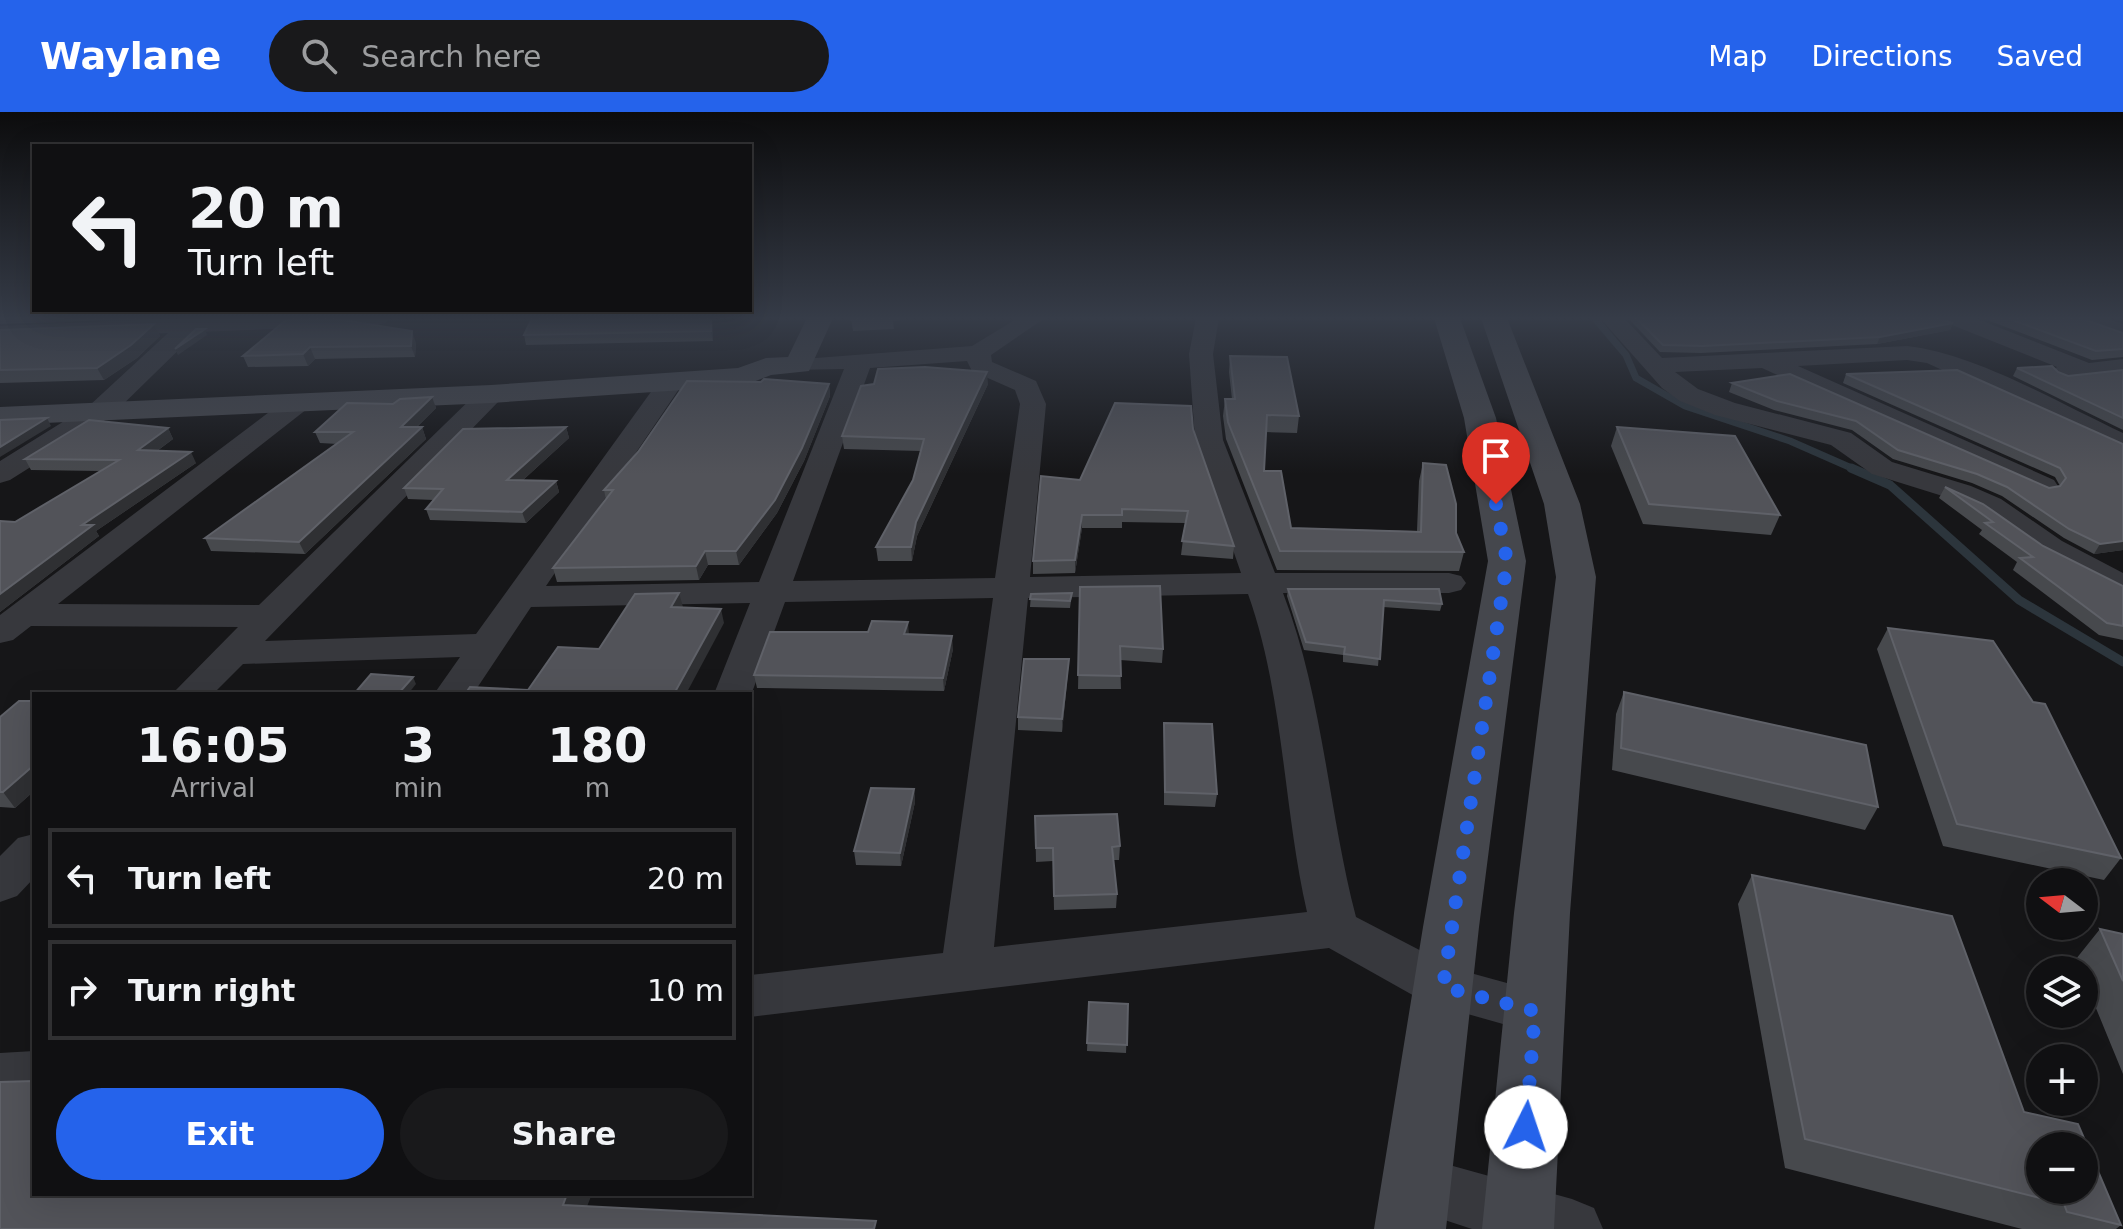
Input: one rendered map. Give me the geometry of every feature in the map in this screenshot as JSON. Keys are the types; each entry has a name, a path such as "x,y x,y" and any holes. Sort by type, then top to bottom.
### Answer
{"main road":[{"path":"0,416 110,402 592,370"},
{"path":"0,399 298,403 670,383 743,377 759,370"},
{"path":"1414,1206 1443,987 1507,561 1480,418 1464,370"},
{"path":"1513,370 1562,504 1576,577 1535,1011 1537,1224"}],"street":[{"path":"0,474 110,402 143,370"},
{"path":"734,692 857,370"},
{"path":"966,971 1033,404 1027,386 990,370"},
{"path":"1203,370 1209,440 1282,638 1318,860 1335,928"},
{"path":"1660,370 1671,383 1689,395 1725,409 1841,439 1882,468 1960,492 1990,506 2050,548 2123,587"},
{"path":"1785,370 2043,486"},
{"path":"1965,370 2123,444"},
{"path":"1988,380 2094,370"},
{"path":"454,692 670,383"},
{"path":"193,692 491,394"},
{"path":"11,624 298,403"},
{"path":"521,597 1261,583 1449,583"},
{"path":"11,624 270,616"},
{"path":"232,653 487,645"},
{"path":"0,884 32,852"},
{"path":"752,996 1335,928 1443,987 1535,1011"},
{"path":"0,1077 32,1075"},
{"path":"1414,1206 1537,1224"}],"building":[{"path":"878,370 987,372 916,522 911,547 876,547 913,480 924,439 842,436 861,386 874,384"},
{"path":"1232,370 1290,370 1299,416 1267,415 1264,471 1281,471 1291,528 1421,532 1423,463 1446,465 1456,504 1456,533 1464,552 1280,551 1228,422 1225,399 1235,399"},
{"path":"1957,370 2123,444 2123,541 2100,544 2069,529 2007,487 1977,474 1898,450 1856,421 1777,401 1732,383 1790,374 2049,488 2060,486 2066,478 2060,468 1846,374"},
{"path":"2022,370 2056,370 2068,376 2123,370 2123,418"},
{"path":"764,379 829,384 802,448 775,500 736,551 705,551 696,566 553,568 613,490 604,490 638,452 687,381 761,382"},
{"path":"432,397 401,427 422,427 299,542 205,538 353,432 315,432 347,403 393,404 400,399"},
{"path":"1115,403 1191,406 1193,429 1234,546 1182,541 1188,511 1122,509 1122,515 1082,515 1075,560 1033,561 1041,476 1080,480"},
{"path":"47,418 0,447 0,420"},
{"path":"89,420 168,428 138,450 191,452 82,525 93,525 0,594 0,521 15,522 119,460 25,459"},
{"path":"566,427 507,480 556,481 522,512 426,509 443,489 404,488 463,429"},
{"path":"1617,427 1735,436 1780,515 1649,504"},
{"path":"1945,487 1983,504 2043,546 2123,586 2123,626 2107,623 2020,558 2033,557 1985,523 1993,522"},
{"path":"1160,586 1163,649 1120,646 1121,676 1078,675 1080,587"},
{"path":"1288,589 1439,589 1442,604 1384,600 1380,659 1344,654 1345,647 1306,642"},
{"path":"679,593 671,607 721,609 675,692 466,692 470,687 528,690 558,647 599,649 635,594"},
{"path":"1072,593 1070,601 1030,599 1031,594"},
{"path":"872,621 908,622 904,634 952,636 943,678 754,675 770,632 868,632"},
{"path":"1888,628 1993,641 2033,702 2045,704 2121,858 1957,824"},
{"path":"1024,659 1069,659 1062,719 1018,717"},
{"path":"371,674 413,677 400,692 356,692"},
{"path":"1624,692 1866,745 1878,807 1621,748"},
{"path":"19,701 32,701 32,767 3,792 0,792 0,717"},
{"path":"1164,723 1212,724 1217,794 1165,792"},
{"path":"871,788 914,789 900,853 854,851"},
{"path":"1117,814 1120,846 1112,847 1117,894 1054,896 1053,848 1036,848 1035,816"},
{"path":"1752,875 1952,916 2026,1116 2042,1116 2078,1124 2081,1132 2026,1132 2026,1194 1805,1139"},
{"path":"2100,929 2123,934 2123,981"},
{"path":"1089,1002 1128,1004 1127,1045 1087,1043"},
{"path":"32,1081 32,1196 566,1196 563,1205 876,1221 874,1229 0,1229 0,1082"},
{"path":"2098,1171 2121,1225 2067,1212 2064,1204 2098,1204"}],"waterway":[{"path":"1633,370 1636,378 1685,406 1790,441 1856,470"},
{"path":"1851,468 1890,485 2019,600 2123,662"}],"route":[{"path":"1496,504 1507,561 1503,598 1443,987 1535,1011 1526,1127"}]}
